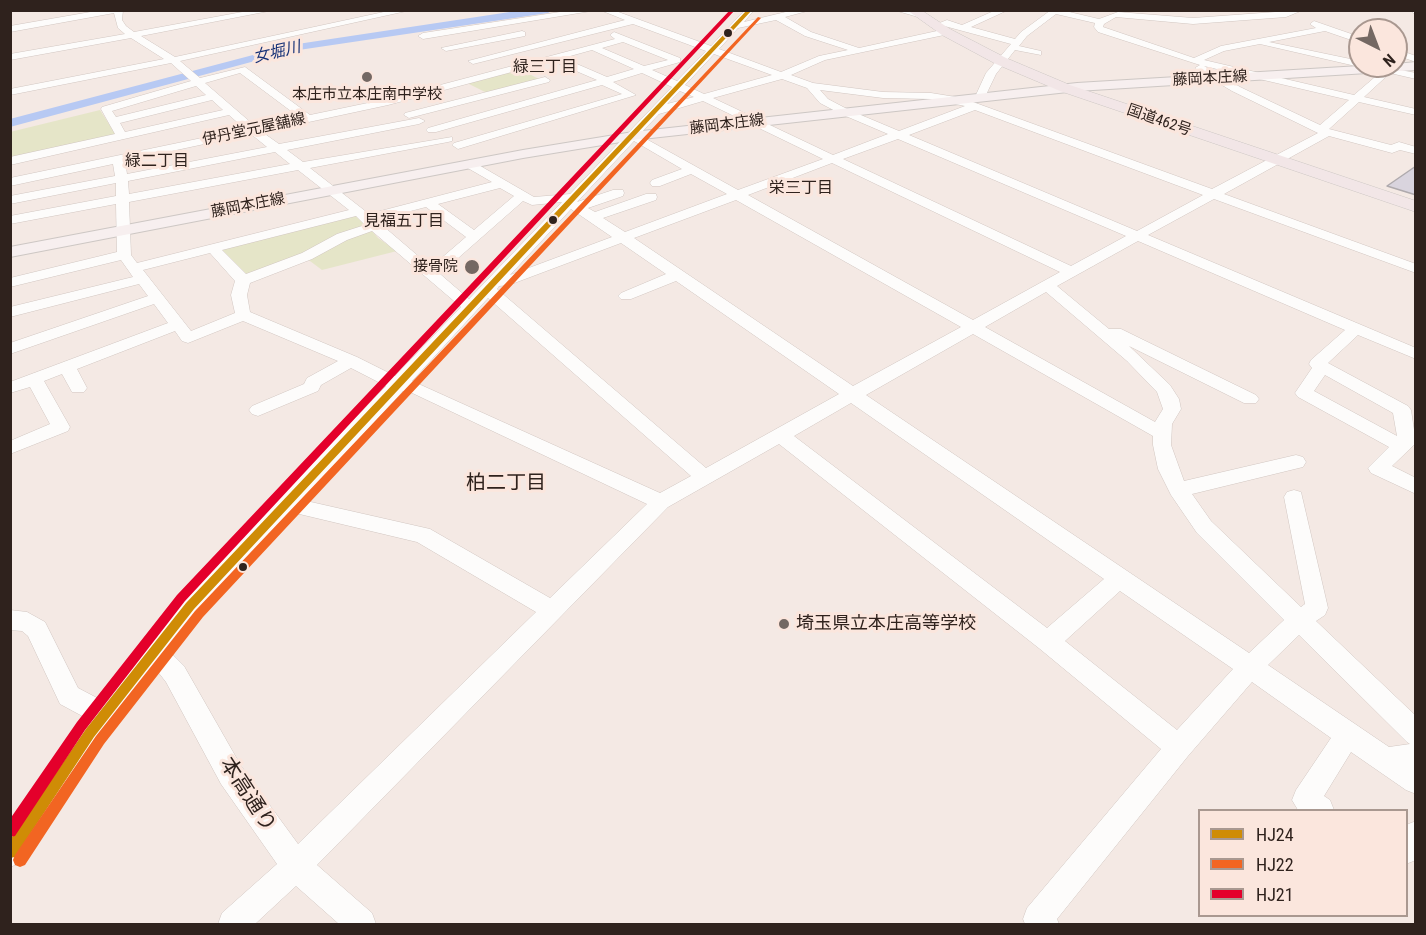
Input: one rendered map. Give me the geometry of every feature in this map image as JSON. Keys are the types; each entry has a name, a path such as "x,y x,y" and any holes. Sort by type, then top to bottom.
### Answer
{"highway":[{"name":"国道462号","path":"917,12 944,28 1009,52 1071,88 1416,204"}],"main road":[{"name":"藤岡本庄線","path":"10,252 476,163 633,136 958,99 977,101 1071,88 1348,70"}],"street":[{"path":"10,57 270,10"},
{"path":"10,92 173,60 380,13 407,10"},
{"path":"496,74 423,35 593,10"},
{"path":"604,10 811,86 883,95 958,99"},
{"path":"618,15 637,10"},
{"path":"10,853 104,714 190,606 470,308 574,203 750,10"},
{"path":"736,26 807,10"},
{"path":"898,10 917,12"},
{"path":"656,111 780,76 822,58 863,50 944,28 962,28 1004,10"},
{"path":"492,286 898,135 977,101 985,82 1029,29 1057,11 1100,22 1131,10"},
{"path":"1118,15 1193,21 1286,14 1299,10"},
{"path":"10,29 118,11 118,20 122,28 173,60 254,131 367,218 470,308"},
{"path":"380,13 398,23"},
{"path":"1286,14 1348,36"},
{"path":"561,16 677,60 674,61"},
{"path":"778,17 808,34 863,50"},
{"path":"520,21 564,38"},
{"path":"472,61 633,21"},
{"path":"1193,21 1196,24 1217,28"},
{"path":"1100,22 1098,27 1101,30 1194,61 1416,112"},
{"path":"962,28 1009,52 1038,52"},
{"path":"1194,61 1221,49 1327,28"},
{"path":"446,48 531,32"},
{"name":"伊丹堂元屋舗線","path":"10,182 388,102 624,39"},
{"path":"1260,42 1348,61"},
{"path":"592,47 1071,272"},
{"path":"10,220 453,142 631,95 554,58"},
{"path":"432,130 570,93 674,61 695,69"},
{"path":"1194,61 1203,71 1324,131 1392,149 1403,142 1416,151"},
{"path":"519,67 570,93"},
{"path":"122,135 106,110 242,69 308,118"},
{"path":"1406,85 1415,76"},
{"path":"233,924 296,866 661,502 971,327 1281,158 1324,131 1356,98 1371,78"},
{"path":"10,200 277,149 414,118 545,80"},
{"path":"463,82 487,95"},
{"path":"811,86 824,101 845,112 1416,354"},
{"path":"1386,105 1397,94"},
{"path":"114,121 214,96"},
{"path":"977,101 1214,194 1416,269"},
{"path":"388,102 453,142 502,183 532,201 574,203 618,193"},
{"path":"10,161 231,111"},
{"path":"633,136 1163,434"},
{"path":"118,159 122,179 123,230 133,267 188,338 243,315 351,361 399,385 411,386 661,502"},
{"path":"656,183 690,170"},
{"path":"10,283 133,267 213,248 367,218 502,183"},
{"path":"432,274 473,236 523,195"},
{"path":"593,217 651,197"},
{"path":"429,203 473,236"},
{"path":"574,203 1416,781"},
{"path":"243,280 307,256 342,237 367,218"},
{"path":"213,248 243,280"},
{"path":"10,312 133,267"},
{"path":"626,296 677,274"},
{"path":"243,280 239,295 243,315"},
{"path":"1047,285 1132,357 1164,389 1170,399 1172,409 1163,424 1164,453 1178,490 1204,527 1412,728"},
{"path":"492,286 704,477"},
{"path":"10,349 156,298"},
{"path":"1084,317 1250,399"},
{"path":"10,388 177,325"},
{"path":"1356,329 1317,364 1402,410 1407,441 1378,468 1416,487"},
{"path":"258,410 312,387 313,382 351,361"},
{"path":"1322,366 1304,393 1401,446"},
{"path":"67,367 78,388"},
{"path":"10,447 61,427 34,379"},
{"path":"779,435 1048,642 1179,747"},
{"path":"1178,490 1296,462"},
{"path":"1044,924 1038,919 1090,852 1179,747 1250,667 1300,619 1317,608 1294,497"},
{"path":"286,504 423,535 553,611"},
{"path":"1048,642 1120,578"},
{"path":"10,620 27,622 37,628 69,696 104,714"},
{"name":"本高通り","path":"151,653 162,659 175,674 231,775 296,866 361,924"},
{"path":"1319,809 1306,800 1348,734"},
{"path":"1386,760 1416,755"}],"green space":[{"path":"519,69 539,79 487,93 467,83"},
{"path":"100,110 116,135 11,159 10,132"},
{"path":"357,214 378,238 397,251 322,270 306,258 245,277 217,248"}],"building":[{"path":"1416,166 1416,195 1387,186"}],"waterway":[{"name":"女堀川","path":"10,123 291,48 548,10"}],"transit line":[{"name":"HJ21","path":"10,831 81,726 181,598 733,10"},
{"name":"HJ24","path":"10,852 90,733 190,606 750,10"},
{"name":"HJ22","path":"20,860 100,740 199,614 759,18"}],"place":[{"name":"本庄市立本庄南中学校","path":"367,77"},
{"name":"接骨院","path":"472,267"},
{"name":"埼玉県立本庄高等学校","path":"784,624"}],"district":[{"name":"緑三丁目","path":"545,68"},
{"name":"緑二丁目","path":"157,162"},
{"name":"栄三丁目","path":"801,189"},
{"name":"見福五丁目","path":"404,222"},
{"name":"柏二丁目","path":"506,484"}]}
